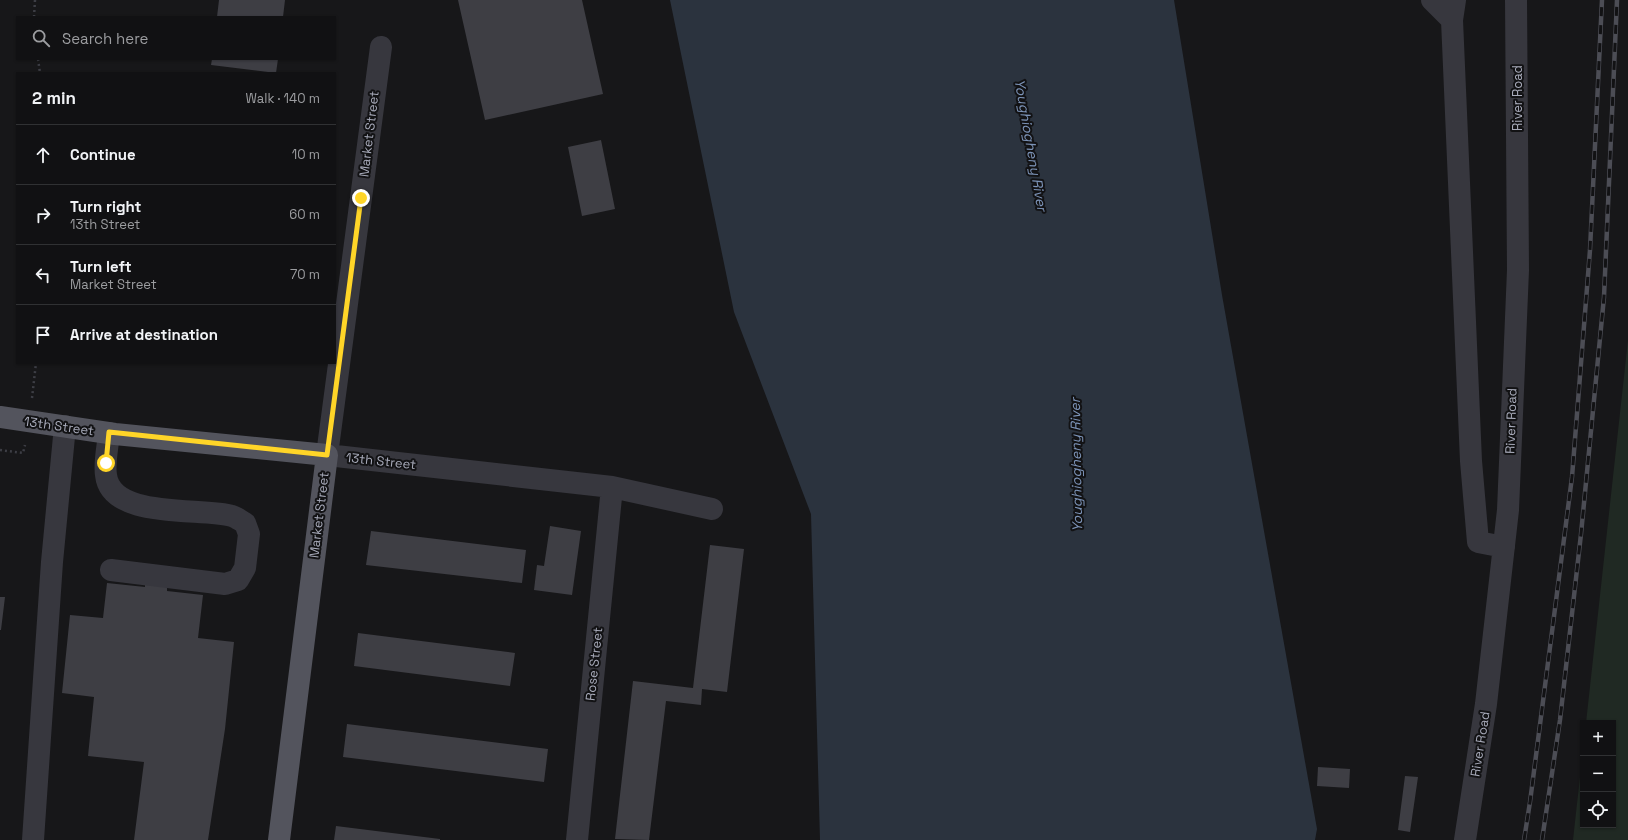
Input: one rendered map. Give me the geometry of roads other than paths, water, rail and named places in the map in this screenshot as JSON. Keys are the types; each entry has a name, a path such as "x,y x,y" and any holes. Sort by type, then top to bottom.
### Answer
{"main road":[{"name":"13th Street","path":"0,417 109,432 327,455"},
{"name":"Market Street","path":"279,840 327,455"}],"street":[{"path":"1432,0 1453,10 1471,461 1478,542 1504,546"},
{"name":"River Road","path":"1465,840 1486,704 1508,510 1518,270 1516,0"},
{"name":"Market Street","path":"327,455 381,47"},
{"path":"33,840 52,562 65,426"},
{"path":"109,432 106,477 112,491 127,501 145,507 232,516 245,523 249,534 245,568 238,580 225,584 111,570"},
{"name":"13th Street","path":"327,455 612,487 712,509"},
{"name":"Rose Street","path":"577,840 612,487"}],"water":[{"name":"Youghiogheny River","path":"670,0 1174,0 1222,295 1317,829 1315,840 820,840 811,514 734,312"}],"railway":[{"path":"1524,840 1572,477 1590,250 1602,0"},
{"path":"1542,840 1560,720 1581,534 1604,297 1617,0"}]}
